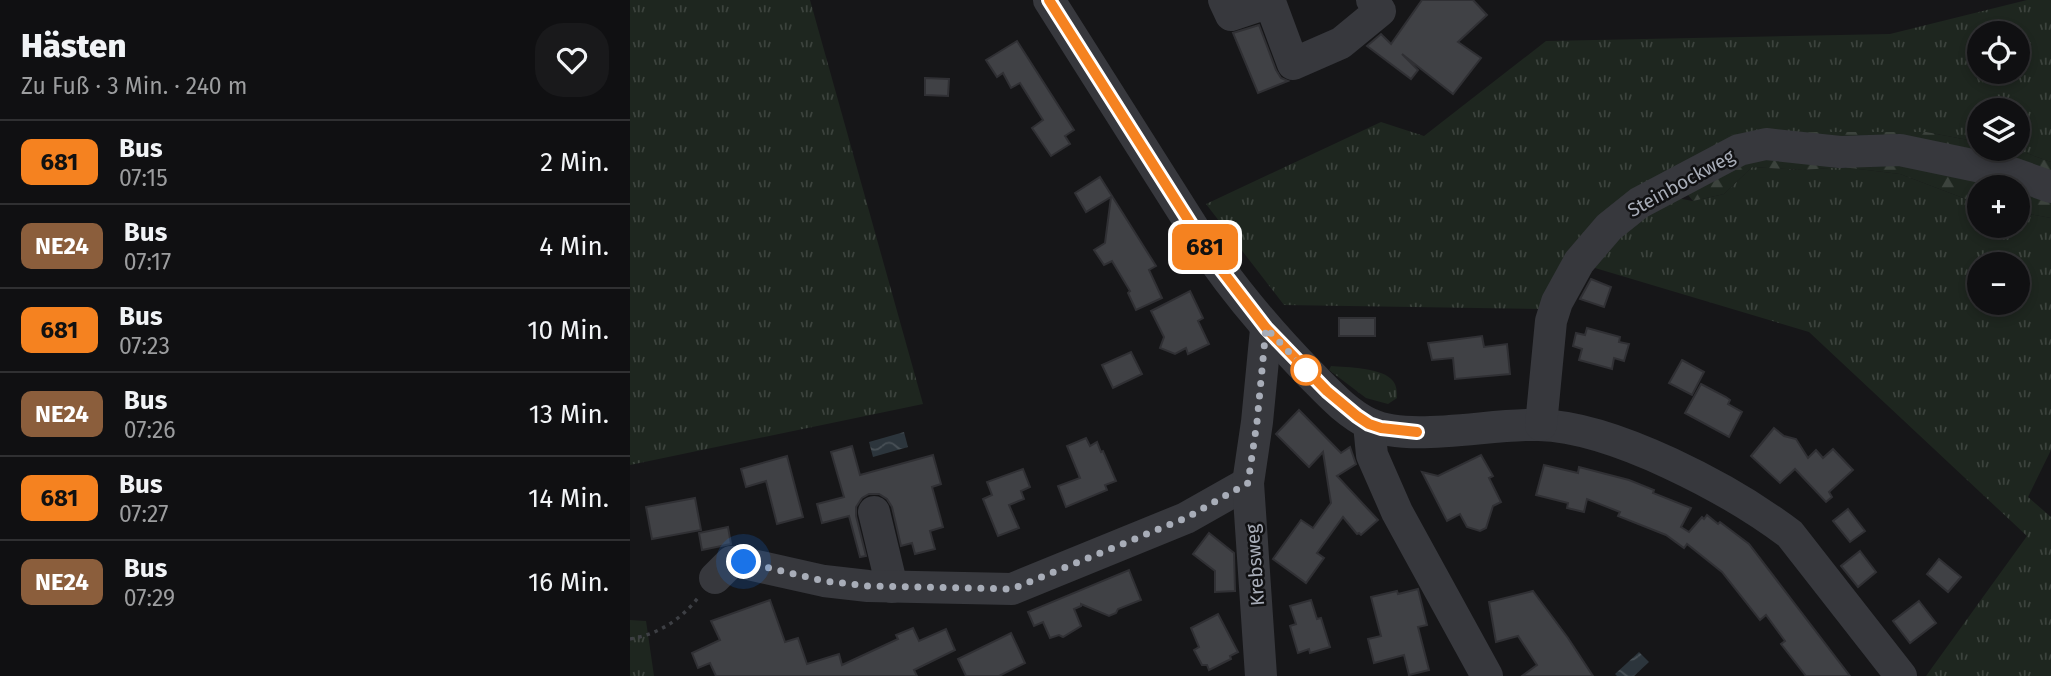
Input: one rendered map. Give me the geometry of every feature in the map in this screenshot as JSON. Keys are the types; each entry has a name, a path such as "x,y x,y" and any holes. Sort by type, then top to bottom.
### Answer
{"street":[{"path":"1049,0 1213,259 1266,328 1327,391 1369,424 1398,432 1541,425 1575,430 1642,452 1695,476 1773,521 1790,534 1901,676"},
{"path":"1224,0 1231,15 1270,2 1293,64 1341,43 1380,11 1372,0"},
{"name":"Steinbockweg","path":"1541,425 1551,321 1557,302 1579,262 1609,227 1639,202 1739,150 1766,144 1840,152 1900,150 2015,174 2051,187"},
{"name":"Krebsweg","path":"1261,676 1248,483 1266,328"},
{"path":"1369,424 1372,455 1396,512 1487,676"},
{"path":"715,578 731,562 740,562 824,581 892,587 1012,589 1186,518 1248,483"},
{"path":"874,512 892,587"}],"path":[{"path":"630,639 646,636 679,620 715,578"}],"green space":[{"path":"630,0 810,0 923,404 630,465"},
{"path":"2027,0 2051,0 2051,162 2030,154 2030,98 1967,98 1967,140 1926,132 1728,135 1545,309 1284,305 1206,204 1381,122 1424,136 1546,41 1890,34"},
{"path":"1926,132 1967,140 1967,161 2030,161 2030,154 2051,162 2051,218 2030,214 2030,175 1967,175 1967,199 1900,174 1842,167 1803,170 1752,167 1724,194 1693,201 1669,172 1728,135"},
{"path":"1752,167 1803,170 1842,167 1900,174 1967,199 1967,238 2030,238 2030,214 2051,218 2051,450 2028,497 2051,517 2051,676 1926,676 2027,536 1809,332 1585,265 1666,196 1693,201 1724,194"},
{"path":"1331,366 1382,373 1394,383 1397,398 1388,404 1366,398 1329,370"},
{"path":"630,620 646,621 654,676 630,676"}],"water":[{"path":"904,432 908,447 873,457 869,442"},
{"path":"1639,652 1649,662 1634,676 1615,674"}],"building":[{"path":"1422,0 1473,0 1487,15 1458,42 1481,58 1453,94 1402,54 1418,70 1411,79 1367,46 1381,34 1391,44"},
{"path":"1259,25 1276,70 1281,78 1288,81 1258,93 1233,33"},
{"path":"1017,41 1074,130 1065,136 1070,144 1051,156 1032,128 1043,120 1020,83 1011,88 1003,73 997,77 986,60"},
{"path":"925,78 949,79 948,96 925,95"},
{"path":"1100,177 1156,266 1149,270 1162,298 1136,310 1128,293 1130,291 1112,261 1104,265 1094,250 1105,243 1111,197 1086,212 1075,193"},
{"path":"1591,279 1611,287 1604,307 1580,299"},
{"path":"1190,291 1203,318 1198,321 1209,344 1188,354 1186,348 1175,354 1160,348 1164,337 1151,311"},
{"path":"1339,318 1375,318 1375,336 1339,336"},
{"path":"1587,328 1620,337 1619,342 1629,344 1624,361 1614,358 1612,369 1579,360 1582,349 1573,346 1576,333 1585,335"},
{"path":"1482,336 1484,347 1507,344 1510,374 1455,379 1453,358 1432,360 1428,343"},
{"path":"1131,352 1142,374 1113,388 1102,365"},
{"path":"1682,360 1704,372 1692,395 1669,383"},
{"path":"1701,384 1726,397 1730,400 1728,404 1742,412 1729,437 1685,413"},
{"path":"1299,410 1341,453 1350,447 1356,464 1337,476 1378,520 1361,535 1357,534 1343,517 1317,553 1324,558 1306,583 1273,559 1301,520 1313,528 1331,503 1323,452 1309,467 1276,434"},
{"path":"1774,428 1784,436 1796,439 1808,458 1816,450 1823,458 1833,449 1853,470 1829,492 1832,497 1826,502 1795,469 1780,483 1751,456"},
{"path":"1086,438 1090,446 1097,442 1116,481 1105,485 1107,490 1066,507 1058,486 1080,478 1067,446"},
{"path":"852,446 860,475 933,455 941,484 932,487 943,527 930,531 935,549 915,554 912,543 901,546 892,507 887,499 879,494 869,494 862,498 856,507 866,556 860,557 849,516 822,523 817,504 844,497 831,452"},
{"path":"1481,455 1493,476 1489,478 1501,502 1493,506 1486,528 1480,531 1467,527 1460,514 1447,521 1422,472 1438,476"},
{"path":"787,456 803,517 777,524 766,481 746,487 741,469"},
{"path":"1544,465 1578,473 1579,467 1629,480 1654,490 1653,493 1691,508 1681,527 1689,532 1707,515 1718,524 1720,522 1749,544 1850,676 1806,676 1781,644 1785,641 1766,615 1760,620 1722,572 1687,544 1684,548 1666,535 1618,516 1620,512 1587,499 1584,512 1567,508 1568,503 1536,495"},
{"path":"1023,469 1030,487 1021,491 1024,499 1009,505 1019,528 998,536 983,499 992,495 987,482"},
{"path":"695,498 701,530 652,539 646,507"},
{"path":"1848,509 1865,531 1850,542 1833,521"},
{"path":"728,527 731,544 702,550 699,533"},
{"path":"1209,533 1234,553 1235,591 1215,592 1215,571 1193,554"},
{"path":"1860,551 1876,572 1858,587 1841,566"},
{"path":"1939,559 1961,577 1948,592 1927,574"},
{"path":"1129,570 1141,600 1118,609 1109,616 1081,604 1074,609 1081,626 1063,637 1059,635 1050,638 1043,622 1034,626 1028,612"},
{"path":"1418,589 1427,625 1418,627 1429,670 1409,675 1404,655 1374,663 1368,639 1381,636 1371,597"},
{"path":"1533,591 1593,676 1522,676 1537,665 1518,636 1496,642 1489,602"},
{"path":"770,600 785,642 798,638 807,664 839,654 842,665 898,639 896,635 913,628 919,641 946,629 955,650 914,670 917,676 716,676 710,663 698,668 692,653 720,640 711,621"},
{"path":"1311,600 1317,619 1321,618 1330,647 1310,653 1309,649 1298,653 1290,626 1296,624 1290,606"},
{"path":"1919,601 1936,623 1910,643 1893,621"},
{"path":"1218,614 1238,652 1230,656 1231,659 1209,670 1207,665 1202,665 1194,650 1199,647 1191,628"},
{"path":"1011,633 1025,663 999,676 966,676 958,659"}],"bus line":[{"name":"681","path":"1049,0 1237,294 1266,328 1345,407 1369,424 1398,432 1417,432"}],"route":[{"path":"744,562 824,581 868,586 1012,589 1186,518 1248,483 1266,328 1312,376 1306,370"}]}
